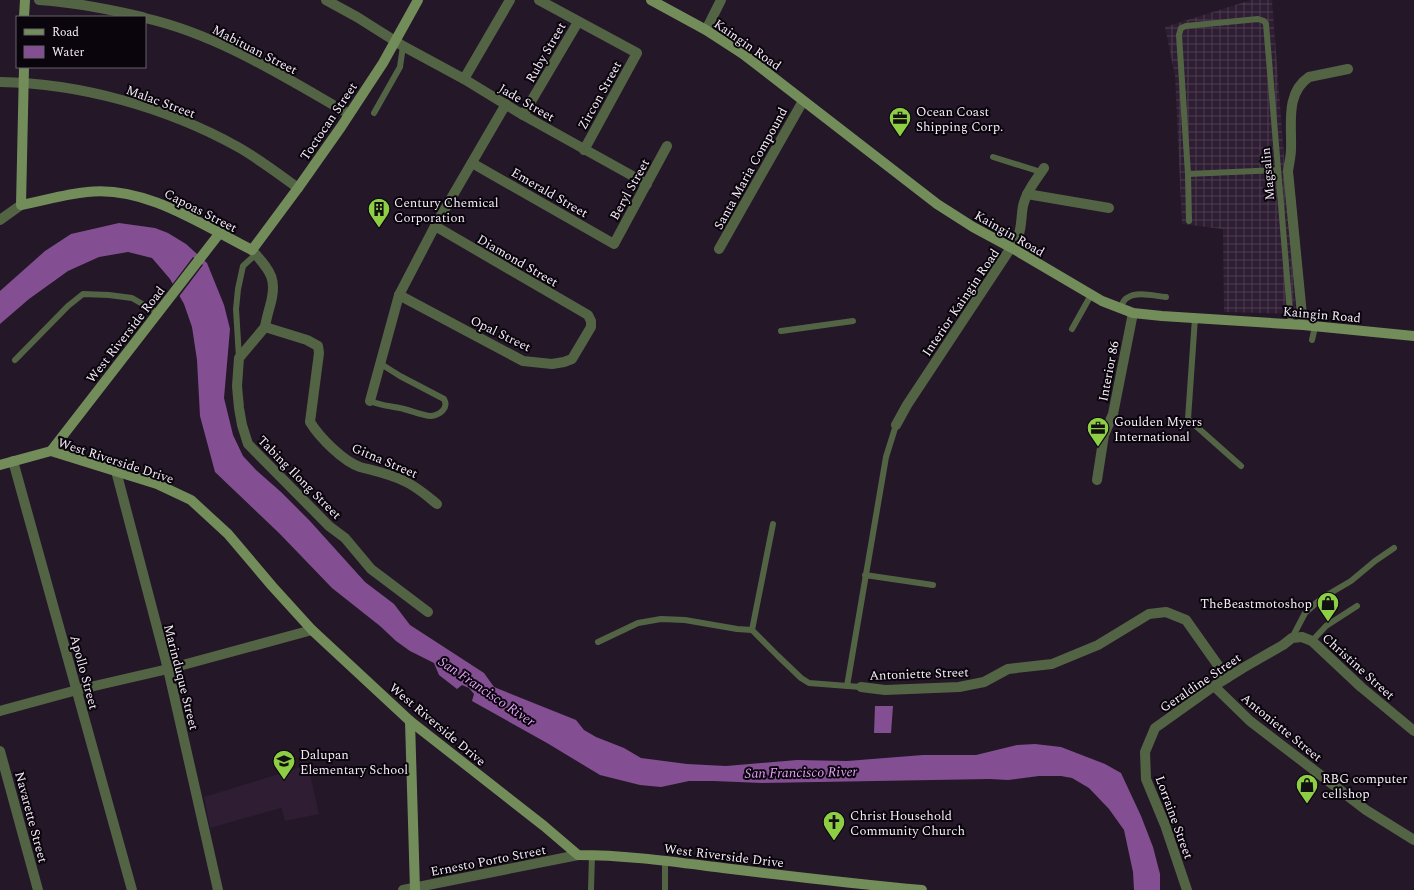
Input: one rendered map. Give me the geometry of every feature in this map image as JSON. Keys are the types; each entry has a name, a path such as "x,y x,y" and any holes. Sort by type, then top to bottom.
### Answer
{"street":[{"path":"24,16 25,0"},
{"name":"Mabituan Street","path":"39,0 56,1 108,9 140,16"},
{"name":"Jade Street","path":"326,0 357,17 399,44 464,79 523,115 647,184"},
{"name":"Toctocan Street","path":"253,252 383,63 399,44 418,0"},
{"path":"464,79 510,0"},
{"path":"539,0 578,22"},
{"name":"Kaingin Road","path":"651,0 706,30 743,54 937,204 973,227 1012,248 1091,295 1120,309 1133,313 1303,325 1414,336"},
{"path":"706,30 721,0"},
{"name":"Mabituan Street","path":"146,18 200,35 250,58 349,114"},
{"name":"Zircon Street","path":"578,22 637,53 584,150"},
{"name":"Ruby Street","path":"523,115 578,22"},
{"path":"22,205 24,68"},
{"path":"1303,325 1288,171 1292,150 1291,108 1296,93 1305,79 1348,69"},
{"name":"Malac Street","path":"0,82 24,82 91,93 124,100 157,111 196,127 238,147 298,188"},
{"name":"Santa Maria Compound","path":"719,249 803,101"},
{"path":"370,401 399,295 435,226 506,104"},
{"name":"Beryl Street","path":"614,244 667,146"},
{"name":"Emerald Street","path":"472,163 614,244"},
{"name":"Interior Kaingin Road","path":"896,425 907,405 1012,248 1020,230 1023,207 1027,194 1043,170"},
{"name":"Capoas Street","path":"0,220 22,205 88,192 122,192 162,203 253,252"},
{"path":"1027,194 1108,208"},
{"name":"Diamond Street","path":"435,226 588,315"},
{"name":"West Riverside Road","path":"51,451 219,234"},
{"path":"239,358 265,327 274,290 273,281 266,266 253,252"},
{"name":"Opal Street","path":"399,295 524,361 552,364 572,359 590,327 591,321 588,315"},
{"name":"Interior 86","path":"1097,480 1104,435 1113,414 1133,313"},
{"name":"Gitna Street","path":"265,327 307,340 318,346 319,353 310,422 325,441 344,458 354,464 377,470 404,481 419,489 436,504"},
{"name":"Tabing Ilong Street","path":"239,358 237,386 239,408 242,425 248,444 329,526 346,538 371,569 428,612"},
{"name":"West Riverside Drive","path":"0,465 51,451 157,484 191,500 228,534 312,630 410,721 544,826 578,855 665,861 851,887 922,890"},
{"name":"Apollo Street","path":"13,461 132,890"},
{"name":"Marinduque Street","path":"116,471 168,669 218,890"},
{"name":"Antoniette Street","path":"861,687 885,690 959,687 984,682 1008,669 1052,664 1098,645 1149,614 1166,612 1186,620 1227,678"},
{"path":"0,712 77,690 168,669 312,630"},
{"name":"Christine Street","path":"1292,638 1302,637 1312,641 1361,687 1414,731"},
{"name":"Geraldine Street","path":"1145,752 1155,728 1214,686 1283,645 1292,638"},
{"name":"Antoniette Street","path":"1214,686 1256,726 1366,810 1414,840"},
{"path":"410,721 414,889"},
{"name":"Navarette Street","path":"0,751 38,890"},
{"name":"Lorraine Street","path":"1145,752 1146,779 1165,825 1188,890"},
{"name":"Ernesto Porto Street","path":"403,890 578,855"}],"lane":[{"name":"Magsalin","path":"1188,174 1179,31 1181,28 1186,26 1258,19 1264,21 1266,27 1291,325"},
{"path":"374,113 400,67 399,44"},
{"path":"993,157 1043,170"},
{"path":"1189,221 1188,174 1277,170"},
{"path":"239,358 236,309 238,289 243,266 253,252"},
{"path":"15,360 68,306 83,294 132,298 158,313"},
{"path":"1120,309 1124,301 1131,296 1141,294 1166,297"},
{"path":"1072,329 1091,295"},
{"path":"1195,318 1188,419 1241,466"},
{"path":"781,331 853,321"},
{"path":"1312,340 1314,327"},
{"path":"370,401 382,406 398,407 431,416 444,410 446,402 444,399 400,376 381,364"},
{"path":"847,686 886,457 896,425"},
{"path":"598,642 638,623 661,619 684,620 737,630 752,630 773,524"},
{"path":"1292,638 1305,613 1322,598 1351,581 1375,560 1394,548"},
{"path":"865,575 933,585"},
{"path":"1312,641 1326,626 1357,606"},
{"name":"Antoniette Street","path":"752,630 801,678 809,683 861,687"},
{"path":"591,890 592,855"},
{"path":"664,890 665,861"}],"shaded area":[{"path":"1251,0 1272,0 1296,314 1224,312 1223,229 1182,224 1175,76 1165,27"},
{"name":"Dalupan Elementary School","path":"308,765 319,814 285,821 281,808 210,828 204,797"}],"water":[{"name":"San Francisco River","path":"119,223 155,228 168,233 186,244 207,263 224,305 230,329 224,398 233,435 243,456 309,520 365,582 394,604 410,625 484,673 494,687 576,720 584,730 596,737 624,748 641,758 687,764 726,766 797,760 847,761 923,755 976,755 1017,745 1035,744 1061,747 1105,764 1121,773 1141,816 1153,847 1160,874 1160,890 1134,890 1133,872 1124,830 1109,809 1089,788 1072,778 1061,776 1039,776 1008,780 990,779 762,783 689,781 661,787 640,785 600,775 472,701 474,694 469,688 462,685 457,689 439,675 434,663 410,651 396,641 380,626 332,588 279,533 215,472 200,416 197,360 192,327 184,304 170,279 152,258 128,252 99,257 68,271 29,299 0,324 0,291 45,251 71,234"},
{"path":"875,706 893,706 891,733 874,733"}],"pier":[{"path":"193,257 203,265 178,298 171,286"}],"place":[{"name":"Ocean Coast Shipping Corp.","path":"900,138"},
{"name":"Century Chemical Corporation","path":"379,228"},
{"name":"Goulden Myers International","path":"1098,448"},
{"name":"TheBeastmotoshop","path":"1328,622"},
{"name":"Dalupan Elementary School","path":"284,780"},
{"name":"RBG computer cellshop","path":"1307,804"},
{"name":"Christ Household Community Church","path":"834,842"}]}
